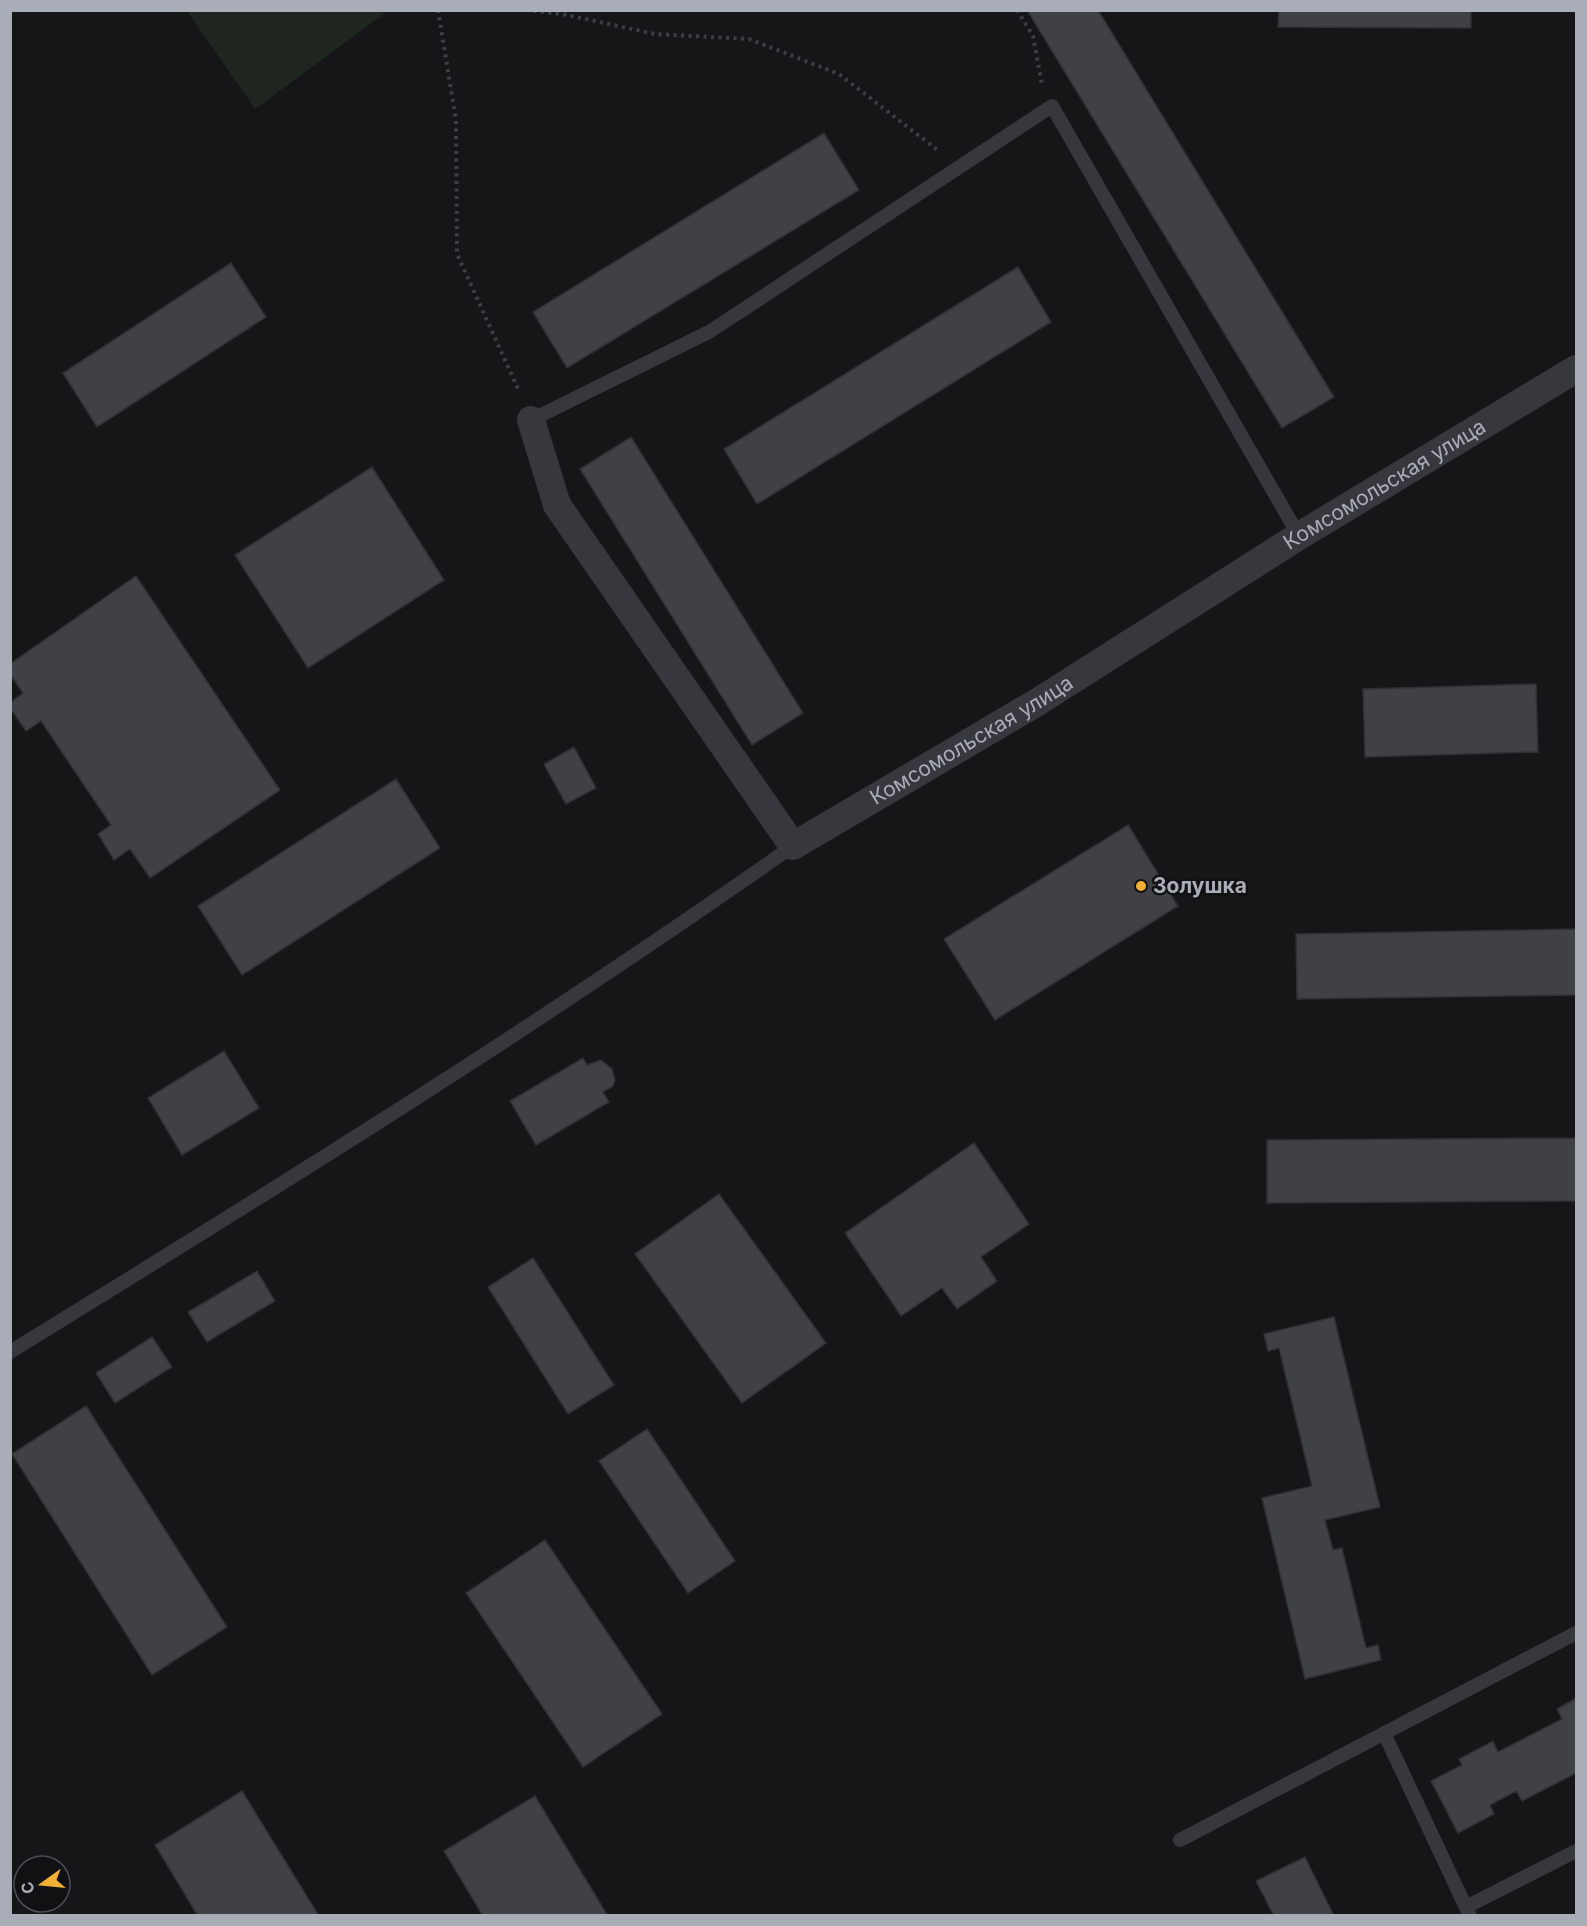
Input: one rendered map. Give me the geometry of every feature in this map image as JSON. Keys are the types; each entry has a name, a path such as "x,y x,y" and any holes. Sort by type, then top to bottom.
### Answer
{"street":[{"name":"Комсомольская улица","path":"793,846 1036,703 1299,536 1576,369"},
{"path":"531,420 557,505 793,846"}],"lane":[{"path":"531,420 709,332 1052,105 1299,536"},
{"path":"10,1352 318,1162 707,906 793,846"},
{"path":"1180,1840 1576,1633"},
{"path":"1384,1733 1468,1911 1576,1851"}],"path":[{"path":"438,10 456,120 457,254 531,420"},
{"path":"526,10 562,14 655,34 749,39 839,74 960,166"},
{"path":"1017,10 1033,36 1043,93 1052,105"}],"shaded area":[{"path":"187,11 388,11 255,109"}],"building":[{"path":"1027,10 1098,10 1334,397 1282,428"},
{"path":"1279,10 1471,10 1471,28 1278,27"},
{"path":"824,133 859,190 567,368 533,312"},
{"path":"231,263 266,317 97,427 63,373"},
{"path":"1018,267 1051,322 757,504 724,449"},
{"path":"631,437 803,713 752,745 580,469"},
{"path":"372,467 444,580 308,668 235,555"},
{"path":"136,576 280,790 150,878 130,849 114,860 98,834 111,825 41,721 26,731 10,708 10,703 23,693 10,674 10,664"},
{"path":"1536,684 1538,752 1365,757 1363,689"},
{"path":"574,747 596,788 566,804 544,764"},
{"path":"396,779 440,848 242,975 198,906"},
{"path":"1128,825 1178,906 995,1020 944,939"},
{"path":"1576,929 1576,995 1297,999 1296,934"},
{"path":"224,1051 259,1108 182,1155 148,1098"},
{"path":"583,1058 587,1065 601,1060 612,1069 615,1080 613,1086 603,1092 609,1102 536,1145 510,1101"},
{"path":"1576,1138 1576,1201 1267,1203 1267,1140"},
{"path":"974,1143 1029,1224 981,1257 997,1281 957,1309 942,1288 901,1316 845,1233"},
{"path":"719,1194 826,1343 742,1403 635,1254"},
{"path":"533,1258 614,1385 568,1414 488,1287"},
{"path":"257,1271 275,1301 207,1342 188,1312"},
{"path":"1334,1317 1380,1507 1325,1520 1333,1550 1342,1548 1366,1648 1378,1645 1381,1660 1305,1679 1262,1498 1312,1486 1279,1348 1268,1351 1264,1334"},
{"path":"152,1337 172,1367 115,1403 96,1373"},
{"path":"86,1406 227,1627 152,1675 12,1454"},
{"path":"647,1429 735,1561 688,1593 599,1461"},
{"path":"545,1540 662,1714 583,1767 466,1593"},
{"path":"1576,1698 1576,1773 1522,1801 1516,1791 1490,1805 1494,1814 1458,1833 1431,1781 1462,1765 1459,1759 1493,1741 1498,1752 1562,1719 1557,1709"},
{"path":"242,1791 319,1916 198,1916 155,1845"},
{"path":"535,1796 608,1916 483,1916 444,1851"},
{"path":"1305,1857 1334,1916 1274,1916 1256,1881"}],"place":[{"name":"Золушка","path":"1141,886"}]}
